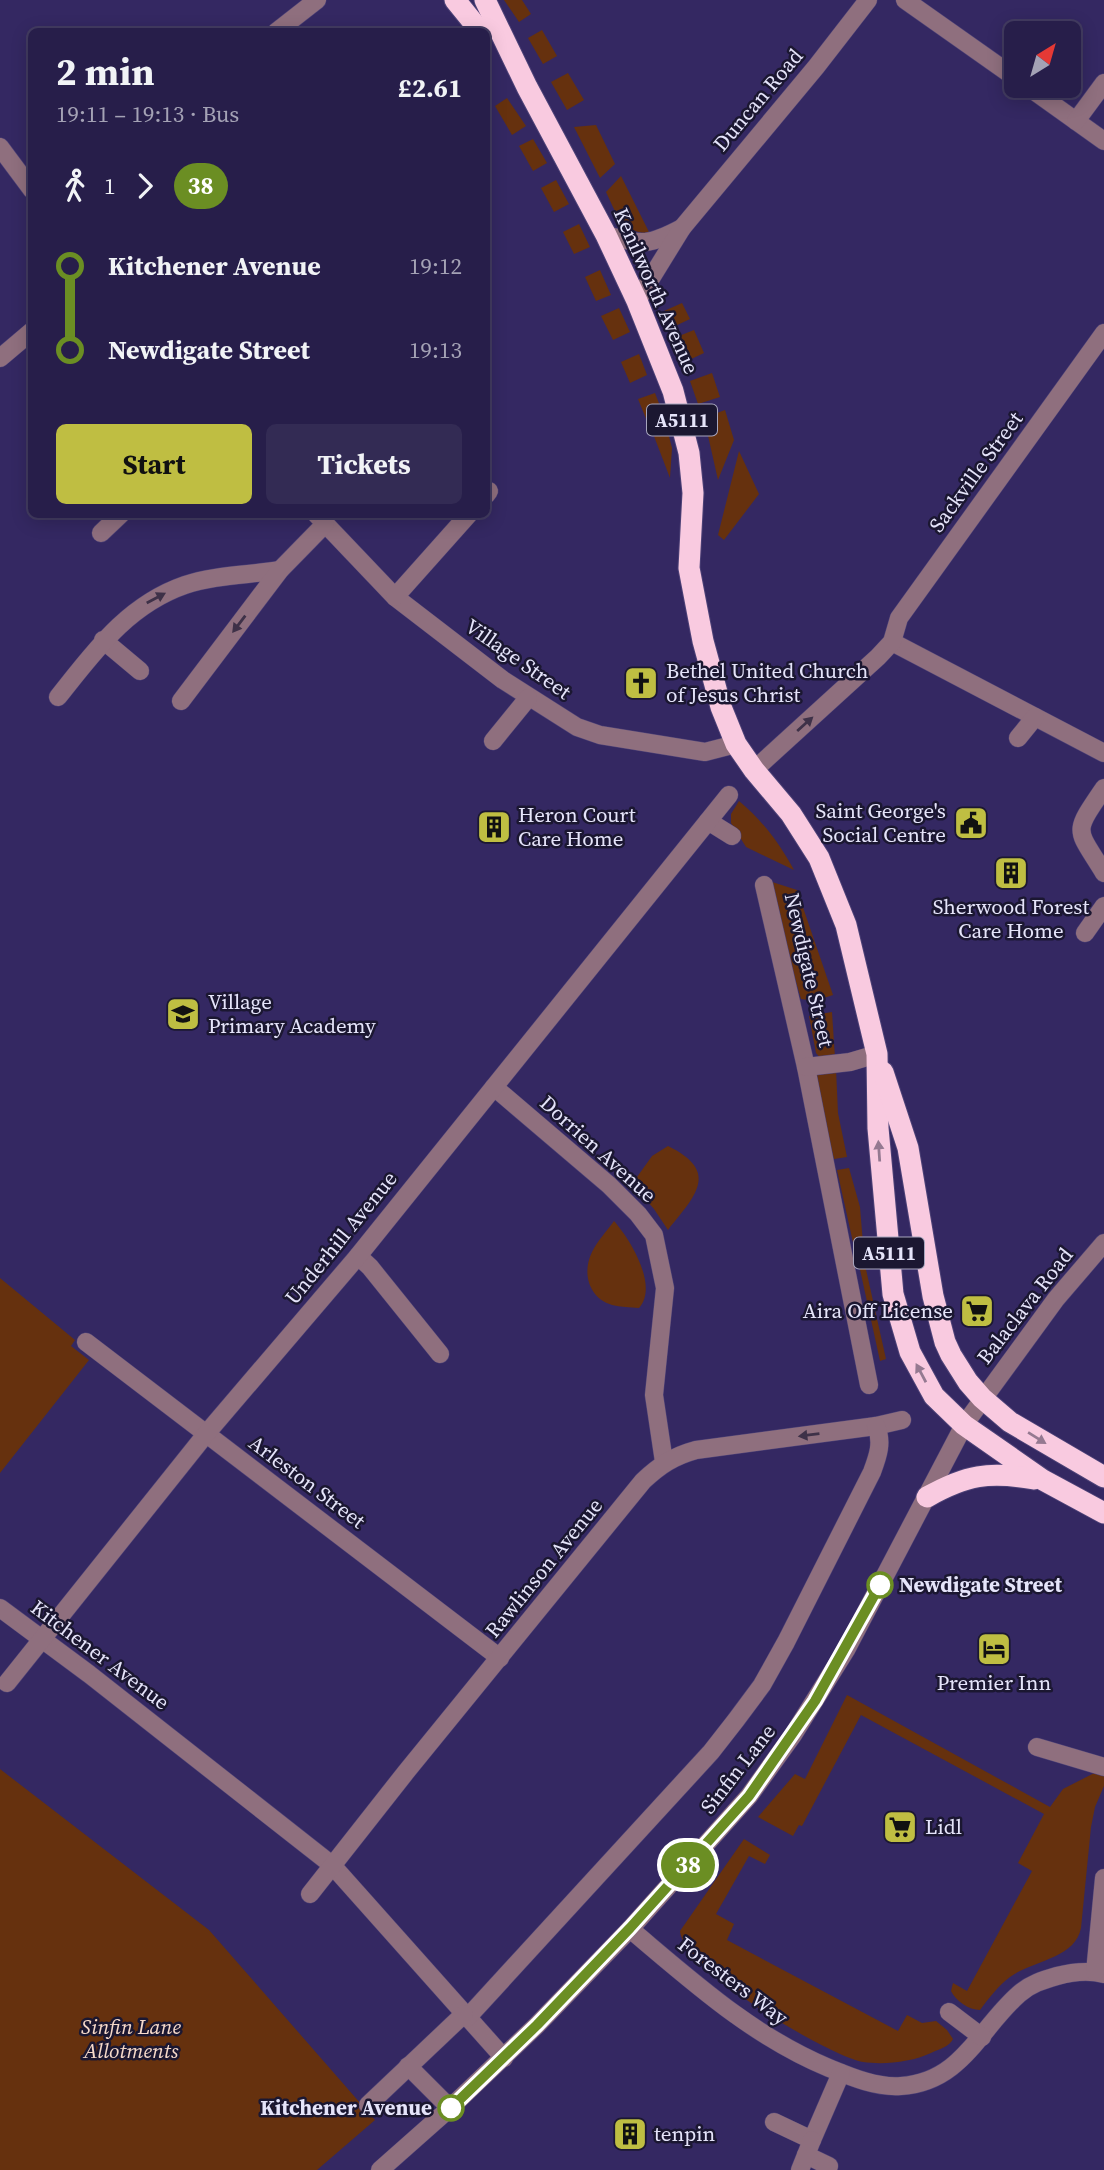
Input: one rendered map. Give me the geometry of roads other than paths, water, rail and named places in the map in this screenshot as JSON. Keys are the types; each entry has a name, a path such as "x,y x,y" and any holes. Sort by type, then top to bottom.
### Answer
{"highway":[{"path":"455,0 478,28"},
{"name":"Kenilworth Avenue","path":"485,0 527,87 606,235 665,368 689,453 693,493 689,568 711,675 736,744 754,769"},
{"name":"Kenilworth Avenue","path":"490,43 527,87"},
{"name":"Newdigate Street","path":"754,769 791,814 832,886 860,976 878,1057 908,1148 933,1296 945,1342 968,1382 982,1398"},
{"name":"Newdigate Street","path":"878,1057 878,1128 893,1294 910,1352 922,1377 934,1396 964,1425"},
{"name":"A5111","path":"982,1398 1010,1422 1104,1478"},
{"name":"A5111","path":"964,1425 1042,1480 1104,1513"},
{"path":"926,1497 953,1482 986,1474 1042,1480"}],"street":[{"path":"281,28 317,0"},
{"name":"Duncan Road","path":"637,301 682,228 816,67 867,0"},
{"path":"905,0 1004,70"},
{"path":"1076,121 1104,83"},
{"path":"1044,98 1104,141"},
{"path":"0,147 28,185"},
{"name":"Duncan Road","path":"606,235 641,243 653,242 682,228"},
{"name":"Sackville Street","path":"892,642 899,618 1104,333"},
{"path":"0,358 28,334"},
{"path":"101,533 117,518"},
{"path":"396,597 465,518"},
{"path":"181,701 321,519"},
{"name":"Village Street","path":"321,519 396,597 528,698 577,727 600,736 705,752 736,744"},
{"path":"58,698 103,640 126,617 156,597 187,584 280,570"},
{"path":"103,640 140,671"},
{"path":"754,769 864,671 892,642 1104,753"},
{"path":"493,741 528,698"},
{"path":"1018,737 1035,717"},
{"path":"1104,788 1084,817 1080,829 1085,845 1104,873"},
{"name":"Underhill Avenue","path":"7,1683 206,1434 358,1256 729,795"},
{"path":"708,821 732,836"},
{"name":"Newdigate Street","path":"764,884 806,1067 869,1385"},
{"path":"1084,933 1104,906"},
{"name":"Newdigate Street","path":"806,1067 878,1057"},
{"name":"Dorrien Avenue","path":"494,1087 608,1185 638,1214 654,1235 665,1288 654,1395 664,1462"},
{"name":"Balaclava Road","path":"964,1425 1056,1299 1104,1243"},
{"path":"358,1256 370,1267 440,1354"},
{"name":"Arleston Street","path":"86,1342 500,1658"},
{"name":"Rawlinson Avenue","path":"310,1894 643,1481 664,1462 679,1454 696,1450 876,1426 902,1420"},
{"name":"Sinfin Lane","path":"380,2170 504,2057 630,1928 749,1796 793,1735 846,1650 964,1425"},
{"name":"Sinfin Lane","path":"368,2105 465,2016 711,1752 762,1685 872,1472 880,1447 880,1435 876,1426"},
{"name":"Kitchener Avenue","path":"0,1608 332,1865 504,2057"},
{"path":"1037,1747 1104,1767"},
{"path":"1100,1973 1104,1878"},
{"name":"Foresters Way","path":"630,1928 735,2016 802,2057 841,2073 886,2085 901,2086 921,2082 958,2064 1005,2008 1030,1986 1067,1973 1100,1973"},
{"path":"949,2011 982,2037"},
{"path":"408,2066 450,2108"},
{"path":"806,2155 841,2073"},
{"path":"774,2122 806,2155 829,2166"}],"place":[{"name":"Bethel United Church of Jesus Christ","path":"641,683"},
{"name":"Saint George's Social Centre","path":"971,823"},
{"name":"Heron Court Care Home","path":"494,827"},
{"name":"Sherwood Forest Care Home","path":"1011,873"},
{"name":"Village Primary Academy","path":"183,1014"},
{"name":"Aira Off License","path":"977,1311"},
{"name":"Newdigate Street","path":"880,1585"},
{"name":"Premier Inn","path":"994,1649"},
{"name":"Lidl","path":"900,1827"},
{"name":"Kitchener Avenue","path":"451,2108"},
{"name":"tenpin","path":"630,2134"}],"park label":[{"name":"Sinfin Lane Allotments","path":"131,2039"}]}
